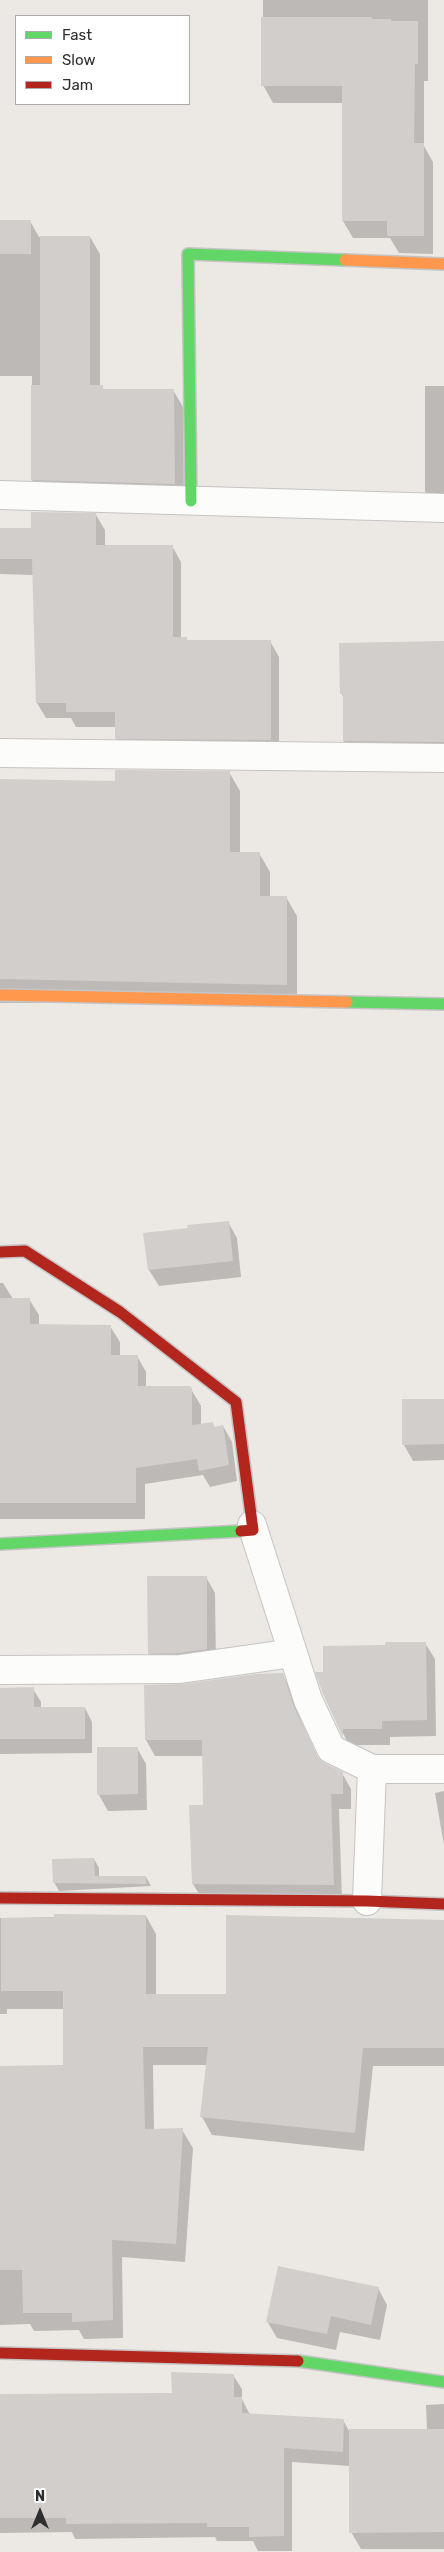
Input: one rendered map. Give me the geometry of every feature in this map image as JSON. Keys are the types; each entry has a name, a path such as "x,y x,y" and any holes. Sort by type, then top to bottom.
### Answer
{"street":[{"path":"191,501 188,254 444,264"},
{"path":"0,495 444,508"},
{"path":"0,753 444,758"},
{"path":"0,995 444,1004"},
{"path":"0,1252 25,1252 112,1307 236,1402 253,1530 0,1544"},
{"path":"252,1525 308,1700 331,1749 372,1769 444,1769"},
{"path":"0,1670 180,1669 293,1654"},
{"path":"367,1901 372,1769"},
{"path":"0,1898 367,1901 444,1904"},
{"path":"0,2353 283,2359 444,2382"}],"building":[{"path":"261,17 372,17 372,19 391,19 391,21 418,21 418,64 415,64 414,143 424,143 424,236 387,236 387,221 342,221 342,86 261,86"},
{"path":"0,220 31,220 31,254 0,254"},
{"path":"40,236 90,236 90,385 103,385 103,389 174,389 175,484 31,480 31,385 40,385"},
{"path":"31,512 96,513 96,545 173,545 173,637 187,637 187,640 271,640 271,740 115,739 115,712 66,712 66,703 36,703 32,559 0,559 0,528 31,528"},
{"path":"444,641 444,742 343,741 343,694 340,694 339,643"},
{"path":"115,770 230,771 230,852 260,852 260,896 287,896 287,985 0,979 0,779 115,781"},
{"path":"229,1221 233,1261 148,1270 143,1233 188,1228 187,1225"},
{"path":"0,1298 30,1298 30,1324 111,1325 111,1355 138,1355 138,1386 190,1386 192,1388 192,1425 213,1422 214,1427 223,1425 229,1465 199,1471 197,1459 136,1468 136,1503 0,1503"},
{"path":"402,1399 444,1399 444,1444 402,1445"},
{"path":"147,1576 207,1576 207,1649 179,1653 148,1654"},
{"path":"385,1642 426,1642 427,1720 382,1721 382,1729 343,1729 343,1737 315,1672 323,1672 323,1646 385,1645"},
{"path":"283,1673 294,1707 317,1756 324,1763 343,1772 343,1794 331,1794 334,1885 192,1884 189,1805 203,1805 202,1740 145,1740 144,1685 182,1684 256,1674"},
{"path":"34,1687 34,1707 85,1707 85,1739 0,1739 0,1688"},
{"path":"97,1747 138,1747 138,1794 97,1795"},
{"path":"94,1858 95,1876 146,1876 146,1884 53,1883 52,1859"},
{"path":"54,1914 146,1915 146,1994 226,1994 226,1915 444,1920 444,2048 363,2048 355,2133 200,2117 208,2047 143,2047 145,2129 183,2128 176,2244 112,2240 113,2320 72,2322 72,2313 23,2313 22,2270 0,2270 0,2066 63,2065 63,1991 1,1991 1,1918 54,1918"},
{"path":"278,2266 379,2287 371,2325 331,2316 327,2334 266,2322"},
{"path":"171,2372 234,2374 234,2397 242,2397 242,2413 344,2419 343,2452 284,2448 284,2536 249,2537 249,2527 207,2527 207,2523 66,2524 66,2518 0,2518 0,2394 172,2393"},
{"path":"349,2429 444,2429 444,2532 349,2533"}],"traffic: fast":[{"path":"191,501 188,254 345,260"},
{"path":"347,1002 444,1004"},
{"path":"0,1544 241,1531"},
{"path":"298,2361 444,2382"}],"traffic: slow":[{"path":"345,260 444,264"},
{"path":"0,995 347,1002"}],"traffic: jam":[{"path":"0,1252 25,1251 120,1312 236,1402 253,1530 241,1531"},
{"path":"0,1898 367,1901 444,1904"},
{"path":"0,2353 298,2361"}]}
